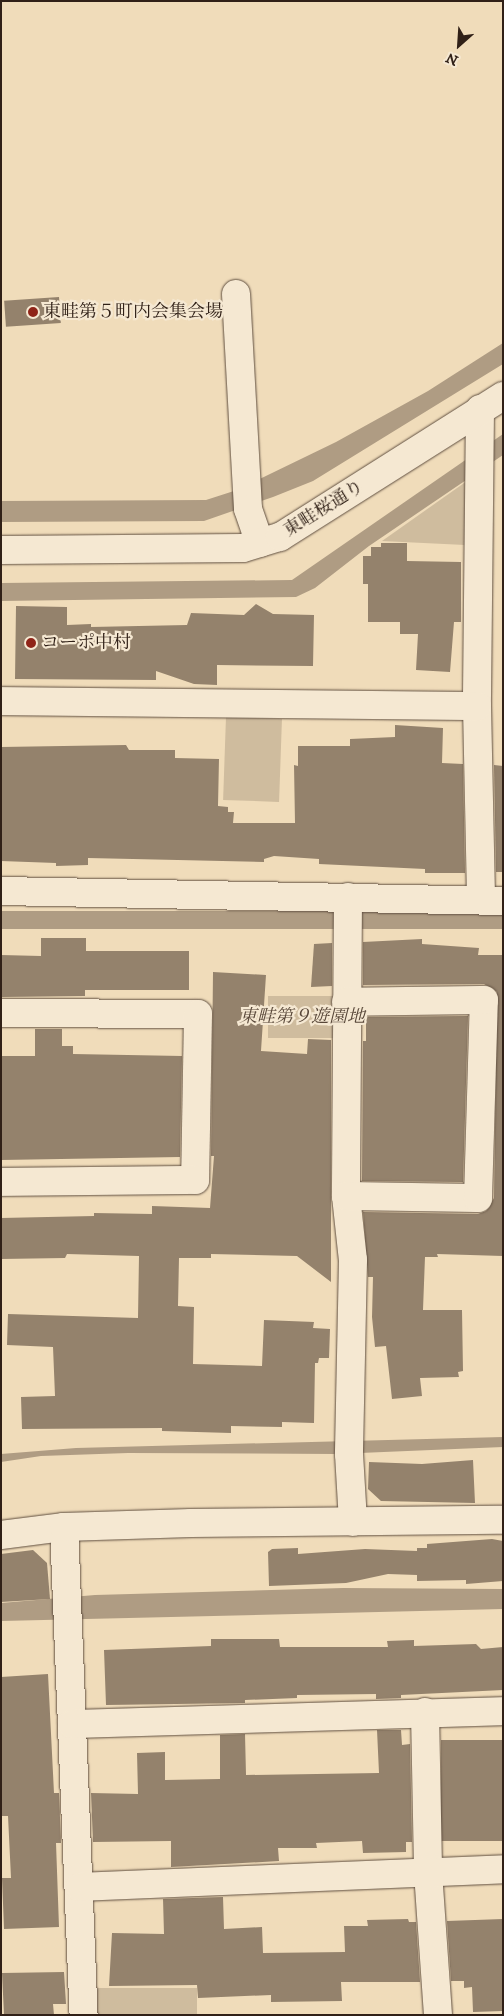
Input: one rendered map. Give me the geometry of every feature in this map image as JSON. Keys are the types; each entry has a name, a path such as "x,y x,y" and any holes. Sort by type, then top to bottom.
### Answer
{"street":[{"path":"236,294 248,509 260,543"},
{"name":"東畦桜通り","path":"1,550 243,548 280,537 503,396"},
{"path":"1,890 347,915 492,900 477,706 480,410"},
{"path":"1,701 477,706"},
{"path":"347,915 346,1196 353,1260 349,1445 353,1522"},
{"path":"346,1002 484,1000 478,1198 346,1196"},
{"path":"1,1013 198,1014 195,1180 1,1182"},
{"path":"1,1535 64,1527 503,1520"},
{"path":"64,1527 84,2015"},
{"path":"72,1724 503,1710"},
{"path":"425,1712 428,1872 438,2015"},
{"path":"80,1887 503,1869"}],"green space":[{"path":"467,481 465,545 382,541"},
{"path":"226,717 282,719 279,802 223,800"},
{"name":"東畦第９遊園地","path":"268,996 336,996 336,1038 268,1038"},
{"path":"95,1988 197,1988 197,2015 95,2015"}],"shaded area":[{"path":"503,343 503,364 313,481 273,497 204,521 1,522 1,501 206,500 237,490 336,442 428,391"},
{"path":"503,434 503,455 369,546 315,588 296,597 1,601 1,583 292,580"},
{"path":"1,911 503,911 503,929 1,929"},
{"path":"503,1437 503,1447 336,1454 128,1453 41,1456 1,1462 1,1454 76,1448"},
{"path":"343,1588 503,1589 503,1609 1,1621 1,1603 95,1595"}],"building":[{"name":"東畦第５町内会集会場","path":"59,297 61,323 6,327 4,301"},
{"path":"381,543 407,543 407,561 461,562 461,622 454,622 450,672 416,670 418,634 400,634 400,622 368,622 368,584 363,584 363,556 371,556 371,547 381,547"},
{"path":"256,604 273,614 314,615 313,666 217,665 217,685 194,684 156,671 156,680 15,679 16,606 67,607 67,625 91,624 91,627 187,625 191,613 244,615"},
{"path":"395,725 443,728 442,763 463,764 465,873 425,873 425,869 319,864 319,859 274,856 264,859 264,862 88,858 88,865 56,866 56,863 1,861 1,747 126,745 129,750 175,750 175,758 219,759 218,806 228,807 228,812 234,812 233,823 295,823 294,765 298,766 298,746 350,746 350,739 395,737"},
{"path":"494,765 503,766 503,872 496,872"},
{"path":"41,938 86,938 86,951 189,951 189,990 85,990 85,996 1,997 1,955 41,956"},
{"path":"422,939 422,944 479,948 478,955 503,955 503,1256 437,1254 438,1257 425,1257 423,1310 462,1310 463,1371 458,1372 459,1377 420,1378 422,1396 392,1399 386,1346 375,1347 372,1317 373,1277 368,1277 363,1212 478,1214 486,1211 494,1198 497,992 484,984 363,985 363,942"},
{"path":"332,943 332,986 311,987 314,944"},
{"path":"213,972 266,975 261,1051 307,1054 308,1039 331,1040 331,1282 297,1256 211,1254 211,1258 179,1258 178,1306 194,1307 193,1364 262,1366 264,1320 314,1322 313,1328 330,1329 329,1358 319,1358 318,1363 315,1363 314,1423 282,1422 282,1427 231,1426 231,1433 162,1431 162,1428 22,1429 21,1397 55,1396 53,1347 7,1345 8,1314 138,1318 139,1256 67,1254 65,1258 1,1259 1,1218 94,1216 94,1213 152,1214 152,1206 210,1208 214,1156 211,1156"},
{"path":"468,1016 463,1182 362,1181 363,1041 366,1041 366,1017"},
{"path":"35,1029 62,1029 62,1046 73,1046 73,1054 182,1056 180,1157 1,1160 1,1056 35,1056"},
{"path":"473,1460 475,1503 381,1501 368,1489 369,1462 422,1464"},
{"path":"492,1539 503,1541 503,1581 466,1584 466,1580 417,1581 417,1575 388,1574 346,1583 269,1586 268,1552 272,1549 298,1548 298,1554 365,1549 417,1551 417,1548 427,1548 427,1544"},
{"path":"33,1550 47,1563 50,1599 1,1602 1,1554"},
{"path":"211,1639 279,1639 280,1647 388,1647 387,1641 414,1640 414,1646 476,1644 481,1649 503,1647 503,1690 401,1695 401,1698 376,1699 376,1694 297,1695 297,1698 245,1700 245,1703 106,1705 104,1650 211,1646"},
{"path":"48,1674 54,1793 59,1793 61,1843 56,1843 59,1927 4,1929 2,1878 11,1878 8,1816 1,1816 1,1677"},
{"path":"377,1730 401,1730 402,1745 410,1744 412,1842 406,1842 406,1852 363,1853 362,1841 316,1843 317,1848 278,1848 279,1861 171,1867 171,1841 93,1842 91,1793 138,1794 137,1753 165,1752 165,1780 220,1779 220,1735 245,1734 246,1775 379,1773"},
{"path":"441,1740 503,1740 503,1841 441,1841"},
{"path":"223,1897 224,1929 262,1927 263,1953 345,1952 344,1926 368,1926 367,1920 408,1919 409,1922 416,1922 420,1982 341,1982 342,2001 271,2002 271,1995 198,1998 197,1985 109,1986 112,1933 164,1934 163,1899"},
{"path":"503,1919 503,2011 473,2012 472,1987 464,1988 464,1981 451,1981 447,1921"},
{"path":"64,1972 66,2004 53,2004 54,2015 4,2015 2,1973"}],"place":[{"name":"東畦第５町内会集会場","path":"33,312"},
{"name":"コーポ中村","path":"31,643"}]}
